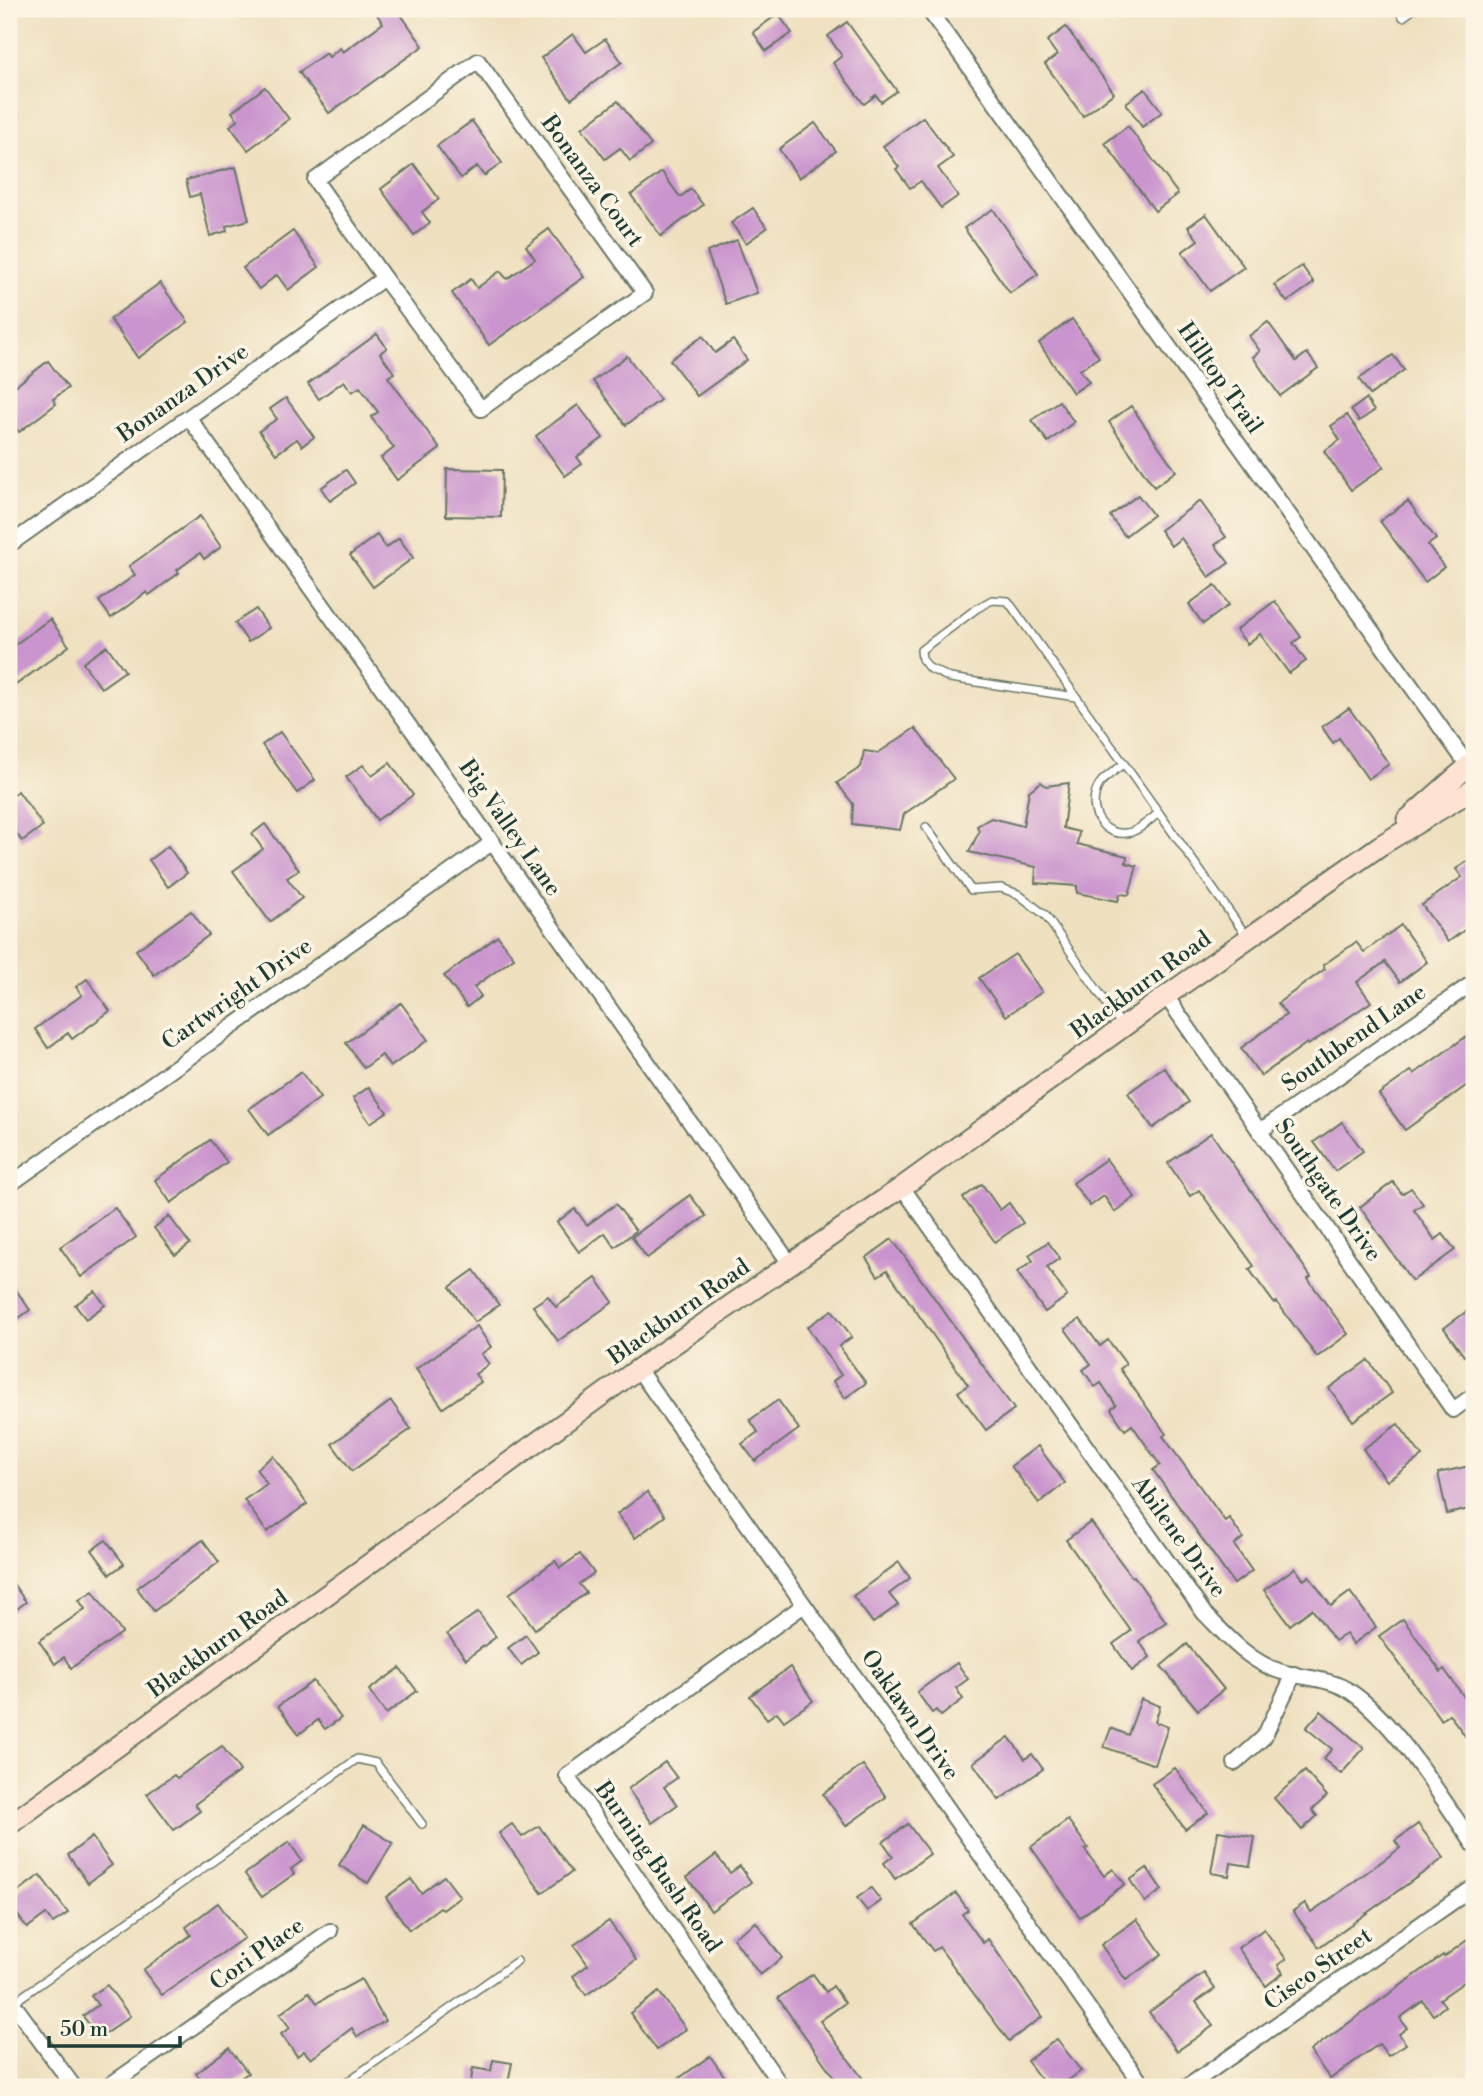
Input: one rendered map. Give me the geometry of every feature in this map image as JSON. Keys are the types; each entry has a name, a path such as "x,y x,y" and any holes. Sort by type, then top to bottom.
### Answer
{"main road":[{"name":"Blackburn Road","path":"1381,845 1434,794 1472,767"},
{"name":"Blackburn Road","path":"9,1825 638,1369 902,1187 1381,845 1474,789"}],"street":[{"name":"Hilltop Trail","path":"929,9 1472,767"},
{"name":"Bonanza Court","path":"478,61 645,293 481,409 384,278 315,180 478,61"},
{"name":"Bonanza Drive","path":"9,545 384,278"},
{"name":"Big Valley Lane","path":"189,418 493,842 791,1265"},
{"name":"Cartwright Drive","path":"9,1185 493,842"},
{"name":"Southbend Lane","path":"1260,1131 1474,982"},
{"name":"Southgate Drive","path":"1166,996 1453,1409 1474,1395"},
{"name":"Abilene Drive","path":"902,1187 1204,1612 1253,1660 1279,1671 1334,1682 1353,1693 1399,1739 1474,1845"},
{"name":"Oaklawn Drive","path":"638,1369 1144,2087"},
{"name":"Burning Bush Road","path":"782,2087 567,1776 804,1605"},
{"path":"1235,1763 1264,1737 1294,1674"},
{"name":"Cisco Street","path":"1187,2087 1474,1887"},
{"name":"Cori Place","path":"107,2087 330,1931"},
{"path":"11,2001 74,2087"}],"lane":[{"path":"1398,9 1404,17 1414,9"},
{"path":"1076,697 950,678 929,668 922,659 921,650 976,609 992,600 1008,601 1249,938"},
{"path":"1124,764 1102,781 1097,790 1094,811 1098,819 1106,827 1124,833 1136,830 1159,813"},
{"path":"926,827 971,890 1001,888 1018,894 1045,915 1123,1027"},
{"path":"11,2001 357,1759 376,1762 422,1824"},
{"path":"340,2087 517,1961"}],"building":[{"path":"373,9 397,9 423,46 329,113 299,72 326,53 329,57 340,48 343,52 383,23"},
{"path":"778,14 792,33 766,51 753,32"},
{"path":"847,22 897,91 881,102 876,95 864,104 833,63 842,56 828,36"},
{"path":"1066,27 1114,93 1083,116 1045,64 1057,55 1047,41"},
{"path":"573,34 586,52 605,39 622,62 571,99 541,58"},
{"path":"265,87 289,119 248,150 230,126 238,120 232,112"},
{"path":"1145,89 1162,112 1142,127 1126,103"},
{"path":"618,101 651,145 630,161 620,148 605,159 582,128"},
{"path":"923,117 953,157 938,168 958,196 941,208 921,181 910,188 896,169 899,167 883,146"},
{"path":"472,121 502,163 484,176 477,166 461,178 437,146"},
{"path":"815,123 836,151 799,178 779,149"},
{"path":"1128,126 1178,194 1155,211 1105,143"},
{"path":"414,164 439,199 422,212 430,223 414,235 381,189"},
{"path":"236,167 249,220 226,226 227,231 210,236 200,194 190,197 186,180"},
{"path":"662,172 680,197 691,189 703,205 661,236 631,195"},
{"path":"753,208 767,228 746,243 731,223"},
{"path":"993,209 1038,274 1010,293 964,228"},
{"path":"1206,214 1244,267 1210,291 1182,252 1198,240 1188,227"},
{"path":"549,229 584,277 489,345 452,293 471,279 477,288 500,271 507,279 535,259 526,246"},
{"path":"293,231 319,267 288,290 277,275 259,289 243,268"},
{"path":"737,240 757,293 726,304 707,252"},
{"path":"1302,266 1314,283 1287,302 1274,285"},
{"path":"160,283 188,322 138,358 110,319"},
{"path":"1072,319 1099,357 1080,370 1089,382 1073,393 1039,343"},
{"path":"1268,322 1296,361 1307,353 1318,368 1280,396 1253,357 1260,351 1249,336"},
{"path":"377,334 387,348 380,353 394,373 388,377 440,449 397,480 381,458 394,448 371,417 378,412 360,387 352,392 344,381 319,399 308,384"},
{"path":"703,336 715,353 733,340 747,360 697,396 670,360"},
{"path":"1393,355 1404,370 1370,395 1359,379"},
{"path":"627,356 660,400 626,425 593,381"},
{"path":"48,361 68,388 53,399 56,404 19,432 9,418 9,391"},
{"path":"286,398 314,437 302,446 297,439 276,454 259,431 277,419 270,409"},
{"path":"1366,399 1374,411 1359,421 1351,410"},
{"path":"1059,401 1074,422 1048,442 1032,420"},
{"path":"578,405 603,438 577,457 582,464 565,476 536,436"},
{"path":"1131,406 1176,471 1154,487 1109,422"},
{"path":"1347,415 1384,467 1351,490 1324,451 1340,440 1331,426"},
{"path":"447,469 502,470 501,517 446,516"},
{"path":"346,470 355,483 330,501 321,488"},
{"path":"1138,495 1153,515 1125,536 1110,516"},
{"path":"1200,501 1226,537 1215,545 1229,563 1209,577 1181,538 1171,546 1160,530"},
{"path":"1408,501 1436,539 1428,545 1444,567 1425,582 1380,521"},
{"path":"200,516 221,547 204,559 200,553 149,595 147,592 111,618 99,601 135,575 129,566"},
{"path":"377,535 386,548 399,538 413,558 373,587 350,555"},
{"path":"1215,585 1229,605 1203,624 1189,604"},
{"path":"1275,601 1301,637 1293,643 1306,661 1289,673 1260,634 1247,644 1236,630"},
{"path":"256,609 269,628 248,642 235,623"},
{"path":"50,619 69,646 17,684 9,673 9,649"},
{"path":"107,646 125,671 101,688 83,663"},
{"path":"1349,708 1389,764 1368,779 1339,738 1333,743 1322,727"},
{"path":"915,728 954,779 904,814 900,830 852,824 853,804 837,783 861,767 864,751 878,753"},
{"path":"280,732 315,780 297,793 262,745"},
{"path":"390,763 413,795 377,820 346,777 363,765 372,776"},
{"path":"1041,782 1046,786 1069,783 1063,828 1079,832 1077,844 1127,856 1126,863 1137,866 1129,895 1120,894 1118,901 1077,893 1077,886 1035,883 1036,867 969,852 979,832 977,826 991,818 1023,826 1029,791"},
{"path":"18,791 43,826 22,841 9,823 9,798"},
{"path":"265,824 299,870 287,878 302,898 270,922 233,871 263,849 252,834"},
{"path":"168,846 187,873 168,887 149,860"},
{"path":"1474,857 1474,923 1448,942 1422,905 1462,877 1456,869"},
{"path":"191,911 209,935 154,975 136,950"},
{"path":"1401,925 1427,962 1400,982 1385,962 1357,982 1371,1002 1261,1076 1241,1048 1286,1015 1278,1003 1325,969 1323,965 1356,942 1364,952"},
{"path":"498,936 514,958 474,987 481,996 467,1007 444,976"},
{"path":"1015,954 1042,992 1006,1016 979,978"},
{"path":"87,979 110,1011 72,1039 68,1033 48,1048 35,1029 82,995 76,987"},
{"path":"401,1003 428,1040 390,1067 382,1055 364,1068 346,1043"},
{"path":"1467,1036 1474,1046 1474,1080 1405,1130 1379,1094 1411,1071 1414,1074"},
{"path":"1164,1067 1189,1102 1153,1128 1128,1093"},
{"path":"301,1072 320,1098 268,1135 249,1109"},
{"path":"369,1087 387,1112 370,1123 353,1098"},
{"path":"1342,1122 1363,1151 1335,1171 1314,1142"},
{"path":"1211,1133 1348,1334 1317,1357 1249,1269 1254,1266 1199,1190 1190,1196 1168,1163"},
{"path":"210,1140 227,1162 171,1203 155,1180"},
{"path":"1106,1159 1135,1197 1115,1212 1104,1196 1090,1206 1073,1183"},
{"path":"1393,1182 1402,1194 1411,1188 1423,1204 1414,1210 1435,1240 1443,1234 1455,1250 1412,1281 1360,1207"},
{"path":"982,1184 1000,1210 1009,1203 1023,1223 995,1242 963,1198"},
{"path":"690,1195 706,1216 647,1258 632,1237"},
{"path":"616,1204 636,1231 615,1247 605,1233 579,1252 557,1222 575,1209 587,1225"},
{"path":"115,1208 136,1237 81,1277 60,1247"},
{"path":"169,1216 190,1244 175,1255 154,1228"},
{"path":"892,1239 1014,1409 986,1430 958,1392 968,1385 887,1270 878,1276 866,1258"},
{"path":"1048,1242 1060,1258 1047,1267 1067,1296 1045,1312 1017,1272 1033,1261 1029,1255"},
{"path":"474,1270 499,1305 475,1322 450,1287"},
{"path":"596,1278 613,1302 558,1341 533,1306 548,1296 556,1307"},
{"path":"9,1280 30,1310 9,1325"},
{"path":"95,1291 105,1305 86,1319 75,1305"},
{"path":"1474,1306 1474,1349 1464,1356 1444,1328"},
{"path":"832,1310 852,1337 839,1346 866,1383 845,1398 833,1381 841,1375 807,1327"},
{"path":"1080,1319 1100,1346 1108,1340 1126,1364 1120,1369 1166,1434 1163,1436 1225,1521 1229,1518 1243,1538 1234,1545 1252,1571 1234,1584 1153,1470 1160,1465 1132,1425 1125,1430 1111,1409 1116,1405 1101,1383 1095,1387 1083,1370 1091,1364 1065,1329"},
{"path":"477,1326 491,1347 481,1354 489,1364 475,1374 481,1382 443,1408 416,1369"},
{"path":"1368,1360 1392,1393 1353,1421 1329,1388"},
{"path":"778,1400 799,1429 755,1461 742,1444 758,1432 750,1420"},
{"path":"391,1401 411,1429 352,1471 332,1444"},
{"path":"1398,1424 1422,1456 1387,1481 1363,1449"},
{"path":"1038,1446 1065,1483 1039,1503 1011,1466"},
{"path":"273,1456 307,1504 267,1532 244,1500 267,1484 256,1469"},
{"path":"1474,1465 1474,1508 1447,1514 1438,1473"},
{"path":"647,1492 665,1516 635,1538 617,1514"},
{"path":"1091,1522 1166,1622 1139,1641 1150,1657 1132,1671 1113,1644 1131,1631 1066,1540"},
{"path":"106,1540 124,1564 110,1574 92,1550"},
{"path":"203,1540 219,1562 154,1611 137,1588"},
{"path":"580,1554 594,1573 579,1584 586,1593 535,1629 509,1594 555,1561 560,1568"},
{"path":"899,1562 910,1578 889,1594 898,1605 873,1623 853,1596"},
{"path":"1295,1568 1304,1580 1309,1576 1331,1606 1350,1592 1376,1627 1353,1644 1346,1634 1335,1641 1312,1609 1290,1625 1264,1590"},
{"path":"9,1578 26,1602 9,1615"},
{"path":"93,1591 122,1633 71,1668 64,1657 55,1664 39,1641 85,1609 79,1600"},
{"path":"478,1612 496,1637 466,1659 447,1634"},
{"path":"1403,1619 1441,1672 1444,1669 1474,1711 1474,1748 1449,1714 1441,1720 1379,1636"},
{"path":"526,1635 538,1652 521,1665 508,1648"},
{"path":"1187,1644 1224,1689 1198,1710 1161,1666"},
{"path":"957,1663 968,1679 956,1688 963,1699 941,1716 936,1710 932,1713 917,1692"},
{"path":"790,1667 813,1701 784,1721 777,1712 767,1719 750,1696"},
{"path":"400,1668 417,1691 386,1714 369,1690"},
{"path":"313,1681 341,1718 325,1729 318,1720 299,1734 278,1706"},
{"path":"1141,1699 1160,1706 1155,1722 1168,1727 1155,1765 1104,1747 1111,1728 1128,1735"},
{"path":"1321,1711 1364,1748 1341,1774 1323,1759 1332,1749 1306,1728"},
{"path":"1009,1737 1025,1759 1032,1754 1043,1769 999,1800 973,1763"},
{"path":"222,1746 240,1771 195,1804 200,1811 174,1830 147,1794 174,1775 177,1778"},
{"path":"665,1762 677,1778 664,1787 677,1805 652,1823 628,1789"},
{"path":"863,1765 886,1797 846,1826 823,1794"},
{"path":"1175,1768 1208,1813 1185,1829 1152,1784"},
{"path":"1305,1771 1327,1796 1312,1810 1317,1816 1302,1830 1274,1798"},
{"path":"1068,1820 1104,1876 1113,1869 1125,1884 1080,1917 1031,1847"},
{"path":"512,1824 522,1837 539,1826 572,1872 542,1893 499,1833"},
{"path":"908,1824 930,1854 895,1879 884,1863 893,1856 883,1842"},
{"path":"1418,1824 1444,1858 1319,1947 1293,1911 1305,1903 1311,1912 1333,1897 1400,1848 1395,1841"},
{"path":"364,1825 393,1843 368,1883 339,1865"},
{"path":"1218,1831 1255,1837 1250,1866 1231,1863 1229,1876 1211,1873"},
{"path":"92,1837 112,1865 88,1883 68,1855"},
{"path":"289,1842 302,1861 291,1869 294,1874 262,1897 245,1874"},
{"path":"716,1855 730,1873 740,1866 751,1882 711,1911 687,1877"},
{"path":"1147,1868 1162,1890 1145,1902 1130,1880"},
{"path":"40,1875 68,1913 53,1923 46,1914 27,1928 9,1903 9,1898"},
{"path":"444,1876 460,1897 443,1910 440,1907 409,1930 386,1897 411,1879 421,1893"},
{"path":"871,1888 881,1901 867,1911 857,1898"},
{"path":"956,1893 968,1910 962,1914 983,1943 988,1939 1042,2017 1009,2041 939,1947 933,1951 913,1924"},
{"path":"218,1903 244,1938 162,1995 143,1970 191,1935 186,1927"},
{"path":"1137,1919 1162,1954 1126,1980 1101,1945"},
{"path":"609,1921 636,1960 586,1995 573,1976 588,1965 574,1945"},
{"path":"756,1922 782,1958 760,1975 733,1938"},
{"path":"1264,1929 1286,1959 1278,1965 1283,1973 1266,1986 1238,1948"},
{"path":"1474,1935 1474,1975 1440,1999 1445,2006 1433,2015 1423,2001 1400,2018 1407,2028 1399,2034 1406,2044 1388,2056 1379,2044 1330,2079 1310,2051"},
{"path":"1204,1973 1215,1989 1196,2002 1213,2026 1177,2051 1149,2012"},
{"path":"813,1974 826,1992 833,1986 845,2003 820,2021 869,2087 841,2087 778,1998"},
{"path":"361,1979 385,2021 357,2037 352,2028 311,2059 304,2051 297,2056 281,2034 290,2028 280,2014 309,1992 317,2003"},
{"path":"107,1985 130,2016 99,2038 83,2016 98,2005 91,1996"},
{"path":"659,1992 686,2029 657,2050 630,2013"},
{"path":"1057,2039 1081,2071 1059,2087 1047,2087 1027,2061"},
{"path":"229,2048 248,2073 228,2087 206,2087 196,2073"},
{"path":"710,2056 732,2087 667,2087"},
{"path":"493,2060 512,2063 507,2087 470,2087 473,2068 491,2071"}]}
